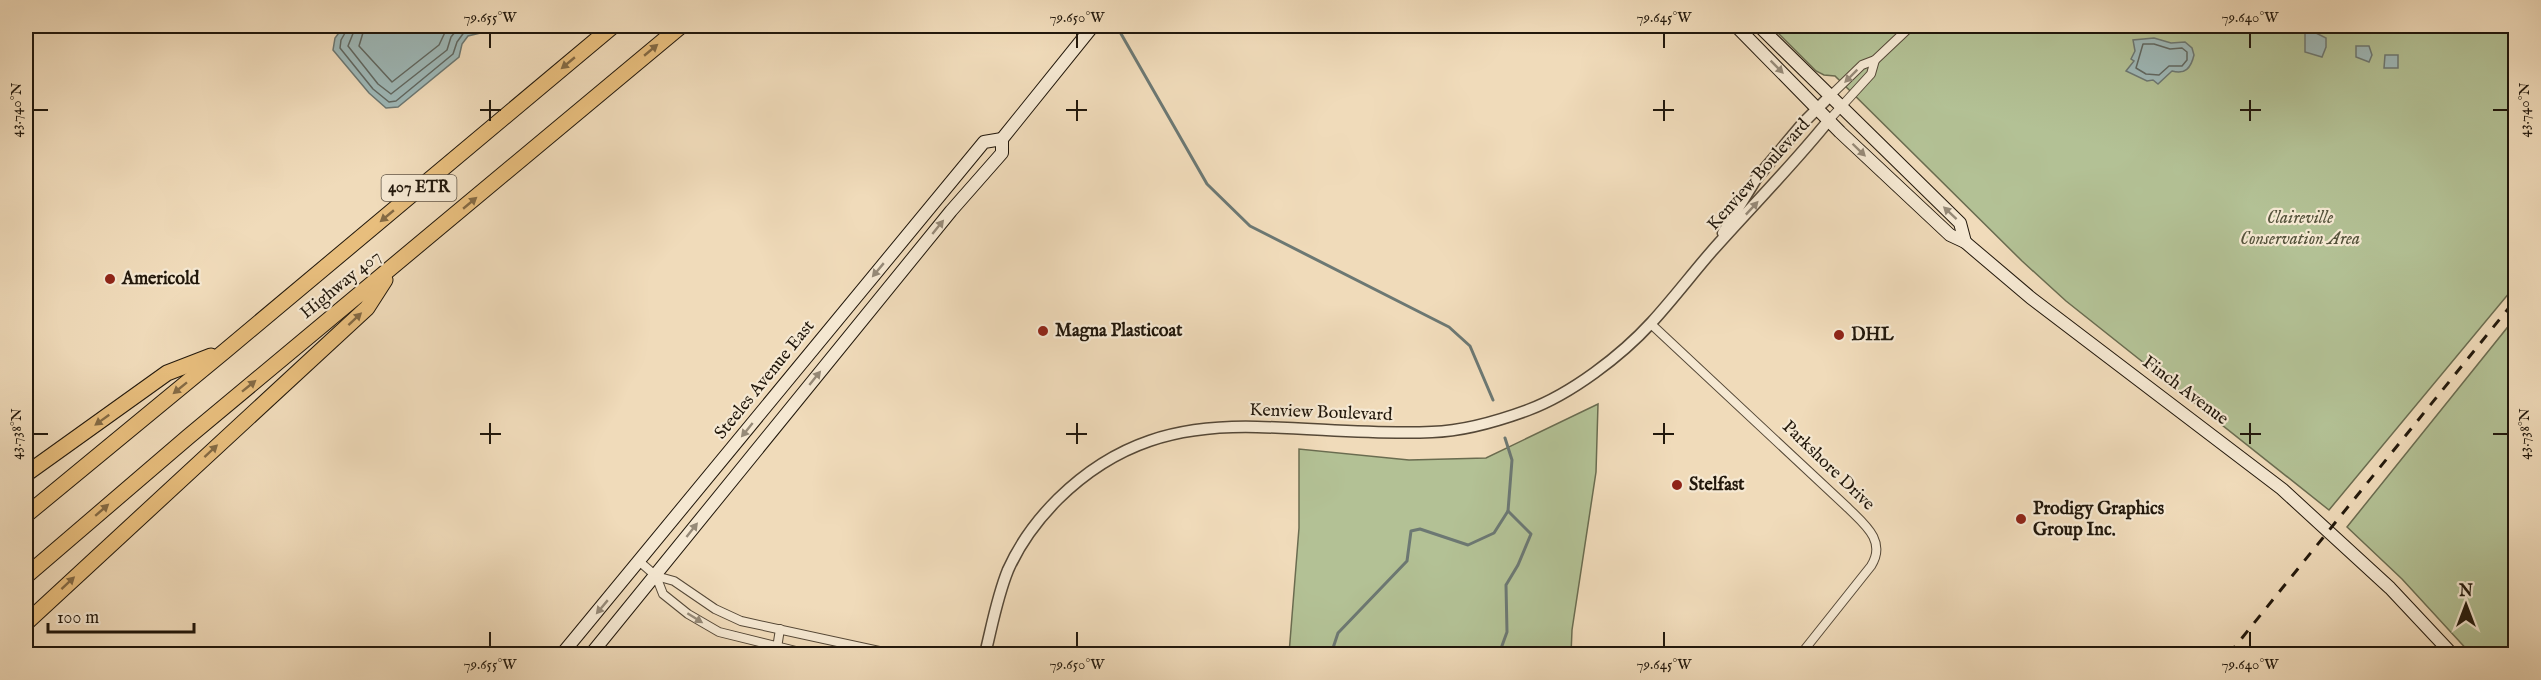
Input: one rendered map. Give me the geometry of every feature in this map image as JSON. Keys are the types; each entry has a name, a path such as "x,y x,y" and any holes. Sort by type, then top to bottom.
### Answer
{"highway":[{"name":"Highway 407","path":"26,515 613,26"},
{"name":"Highway 407","path":"26,576 188,436 393,268 681,26"},
{"path":"26,623 367,308 393,268"},
{"path":"26,474 167,373 225,351"}],"main road":[{"name":"Steeles Avenue East","path":"591,654 951,211 1002,153 1002,139 1093,26"},
{"name":"Finch Avenue","path":"1736,26 1829,120 1950,235 1965,242 2031,298 2222,442 2307,511 2390,588 2452,654"},
{"name":"Finch Avenue","path":"1760,26 1960,223 1965,242"},
{"name":"Steeles Avenue East","path":"562,654 984,141 1002,139"}],"street":[{"path":"1830,96 1862,65 1875,60 1911,26"},
{"path":"1829,120 1871,74 1875,60"},
{"name":"Kenview Boulevard","path":"1712,251 1755,179 1830,96"},
{"name":"Kenview Boulevard","path":"985,654 1008,570 1021,546 1042,515 1090,469 1124,450 1155,438 1187,430 1218,428 1435,432 1485,424 1530,410 1568,391 1621,351 1651,324 1712,251 1829,120"},
{"name":"Parkshore Drive","path":"1651,324 1848,508 1870,530 1876,540 1877,549 1871,566 1801,654"},
{"path":"640,562 656,576 674,581 715,609 741,621 893,654"},
{"path":"656,576 663,594 688,614 718,632 808,654"},
{"path":"777,648 780,629"}],"green space":[{"name":"Claireville Conservation Area","path":"1771,26 2515,26 2515,286 2329,510 2066,301 2022,261 1835,76 1824,75 1816,71"},
{"path":"2515,318 2515,654 2471,654 2402,579 2347,527"},
{"path":"1598,404 1596,472 1572,630 1571,654 1289,654 1299,528 1299,449 1409,460 1486,458"}],"water":[{"path":"344,26 502,26 468,36 462,44 459,57 398,107 386,108 369,93 333,50 335,38"},
{"path":"2305,31 2312,31 2326,38 2326,47 2322,57 2305,52"},
{"path":"2154,38 2171,43 2185,42 2192,48 2194,55 2187,69 2180,72 2172,71 2158,84 2153,80 2147,81 2126,71 2134,61 2131,59 2135,51 2133,40"},
{"path":"2356,46 2369,46 2372,55 2369,62 2356,57"},
{"path":"2385,55 2398,55 2398,68 2384,68"}],"waterway":[{"path":"1120,32 1207,184 1250,226 1449,327 1470,346 1493,400"},
{"path":"1331,654 1338,633 1407,561 1411,531 1420,529 1468,545 1494,533 1508,511 1512,460 1505,438"},
{"path":"1499,654 1507,632 1506,585 1518,565 1531,534 1508,511"}],"railway":[{"path":"2229,654 2516,299"}],"place":[{"name":"Americold","path":"110,279"},
{"name":"Magna Plasticoat","path":"1043,331"},
{"name":"DHL","path":"1839,335"},
{"name":"Stelfast","path":"1677,485"},
{"name":"Prodigy Graphics Group Inc.","path":"2021,519"}]}
